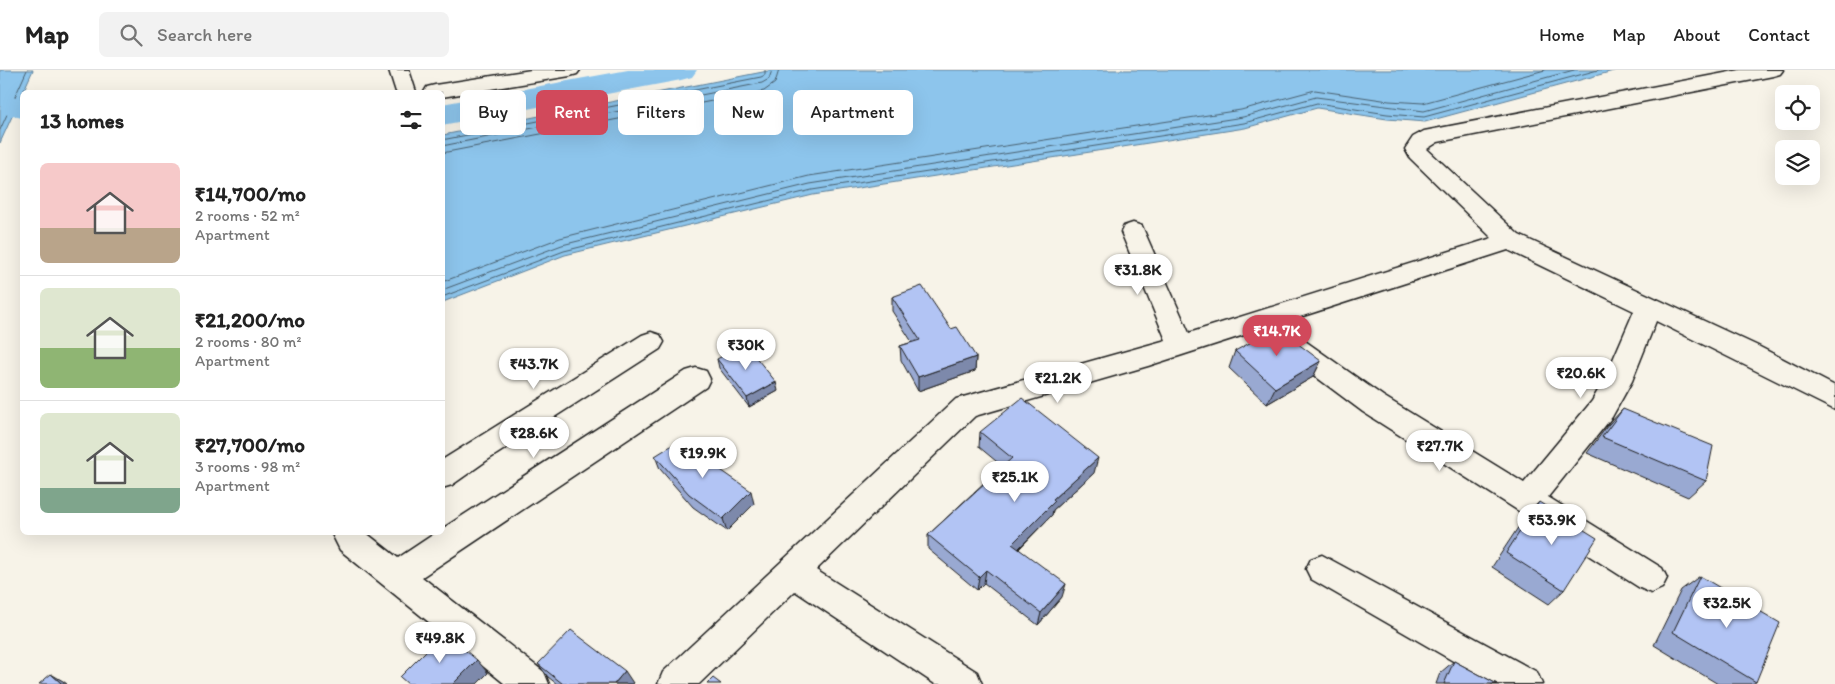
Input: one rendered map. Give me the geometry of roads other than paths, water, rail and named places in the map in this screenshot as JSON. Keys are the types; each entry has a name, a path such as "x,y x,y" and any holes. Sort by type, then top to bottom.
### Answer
{"street":[{"path":"399,70 405,90"},
{"path":"445,90 570,70"},
{"path":"1773,70 1432,136 1421,142 1416,149 1421,158 1510,241 1748,353 1835,399"},
{"path":"1133,232 1181,345"},
{"path":"675,684 966,407 1181,345 1510,241"},
{"path":"1528,500 1606,402 1618,381 1649,306"},
{"path":"1259,321 1373,404 1651,578"},
{"path":"445,474 476,452 651,342"},
{"path":"397,576 696,379"},
{"path":"353,535 397,576 532,684"},
{"path":"1322,569 1525,684"},
{"path":"792,572 965,684"}],"water":[{"path":"0,70 33,70 24,90 20,90 20,99 0,143"},
{"path":"773,70 1617,70 1425,122 1387,119 1317,108 1245,128 813,195 565,255 445,301 445,135 460,132 460,135 526,135 526,119 536,117 536,135 608,135 608,102 618,101 618,135 704,135 704,90 671,90"}],"waterway":[{"path":"445,114 681,70"},
{"path":"16,107 20,108"}]}
